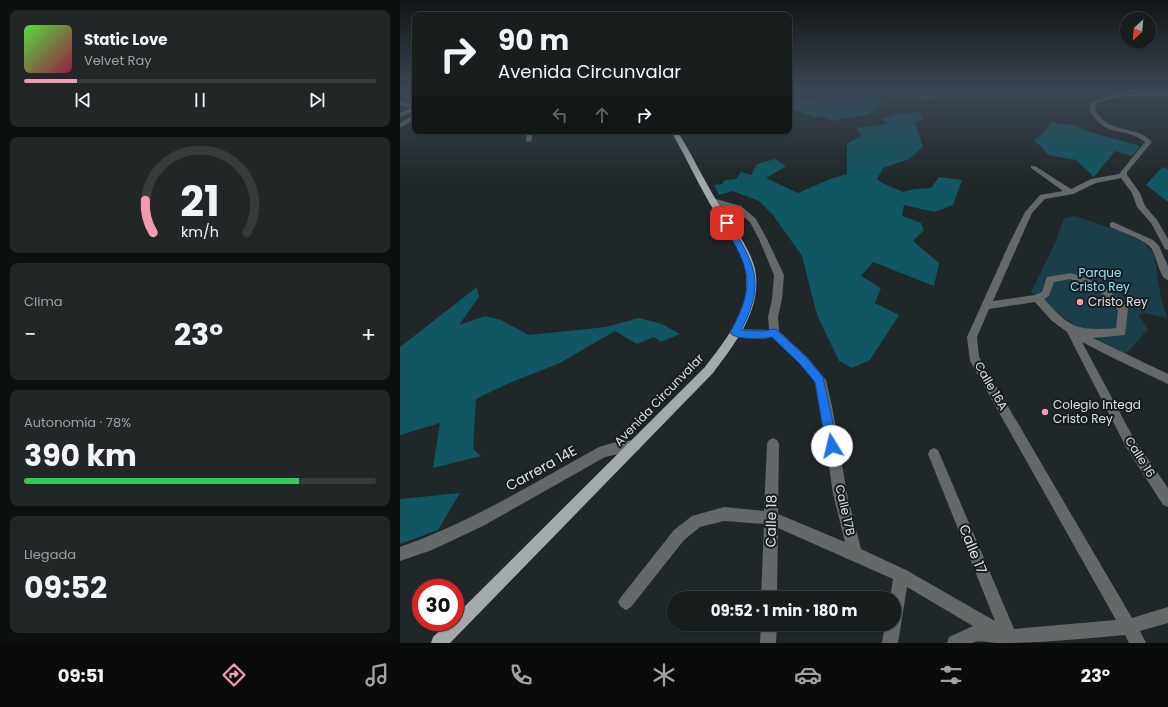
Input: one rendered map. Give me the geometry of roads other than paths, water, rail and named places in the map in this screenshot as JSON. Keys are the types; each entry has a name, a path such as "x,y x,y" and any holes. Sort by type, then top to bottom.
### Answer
{"main road":[{"name":"Avenida Circunvalar","path":"439,643 709,370 735,333 745,314 751,296 752,281 750,268 742,250 712,200 676,134"}],"street":[{"path":"1100,121 1111,128 1140,136 1149,142 1123,172 1136,193 1141,207 1154,222 1168,247"},
{"path":"529,141 530,134"},
{"path":"1033,167 1070,192"},
{"name":"Calle 16A","path":"1124,175 1094,181 1070,192 1043,197 1029,212 972,336 974,358 1138,643"},
{"path":"712,200 738,208 753,220 779,275 777,299 773,317 774,333 764,335 735,333"},
{"path":"1113,225 1150,242 1156,248 1168,277"},
{"path":"985,306 1037,298 1046,294 1050,279 1070,276 1100,287 1123,309 1121,332 1092,334 1070,329"},
{"path":"1037,298 1055,318 1070,329 1105,349 1168,380"},
{"name":"Calle 16","path":"1070,329 1130,443 1168,500"},
{"name":"Calle 17B","path":"774,333 804,361 820,380 827,411 840,494 856,554"},
{"name":"Calle 18","path":"769,591 773,444"},
{"name":"Carrera 14E","path":"400,554 422,547 466,528 603,451 635,446"},
{"name":"Calle 17","path":"934,454 1011,641"},
{"path":"626,602 679,535 697,521 724,514 772,518 901,575 1011,641"},
{"path":"899,591 901,575"},
{"path":"955,643 974,633 1011,641 1129,626 1168,615"},
{"path":"768,631 768,643"},
{"path":"890,643 892,631"}],"place":[{"name":"Cristo Rey","path":"1080,302"},
{"name":"Colegio Integd Cristo Rey","path":"1045,412"}],"park label":[{"name":"Parque Cristo Rey","path":"1100,280"}]}
